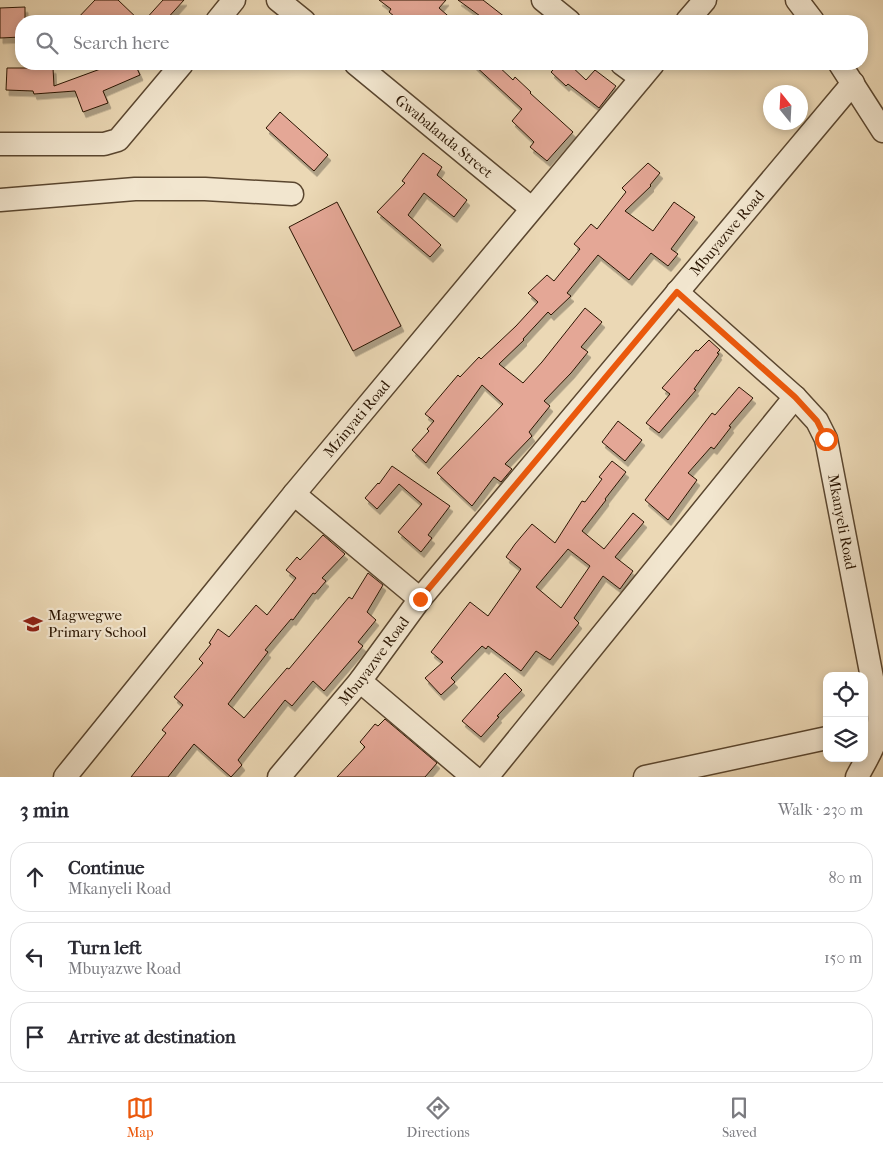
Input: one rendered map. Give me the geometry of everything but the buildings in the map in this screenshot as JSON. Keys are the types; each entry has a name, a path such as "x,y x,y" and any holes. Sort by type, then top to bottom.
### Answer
{"street":[{"path":"222,15 234,0"},
{"path":"278,0 297,15"},
{"path":"543,0 562,15"},
{"path":"692,15 705,0"},
{"path":"797,0 808,15"},
{"path":"0,144 104,144 118,140 177,70"},
{"name":"Gwabalanda Street","path":"363,70 532,208"},
{"path":"844,70 883,131"},
{"name":"Mzinyati Road","path":"65,777 294,494 647,71"},
{"name":"Mbuyazwe Road","path":"279,777 360,681 420,599 853,83"},
{"path":"0,200 135,189 205,189 292,194"},
{"name":"Mkanyeli Road","path":"677,292 795,397 817,421 826,439 879,714 872,728 876,740 857,777"},
{"path":"487,777 795,397"},
{"path":"294,494 420,599"},
{"path":"360,681 473,777"},
{"path":"645,777 700,772 823,739"}],"place":[{"name":"Magwegwe Primary School","path":"33,624"}],"route":[{"path":"420,599 677,292 795,397 817,421 826,439"}]}
